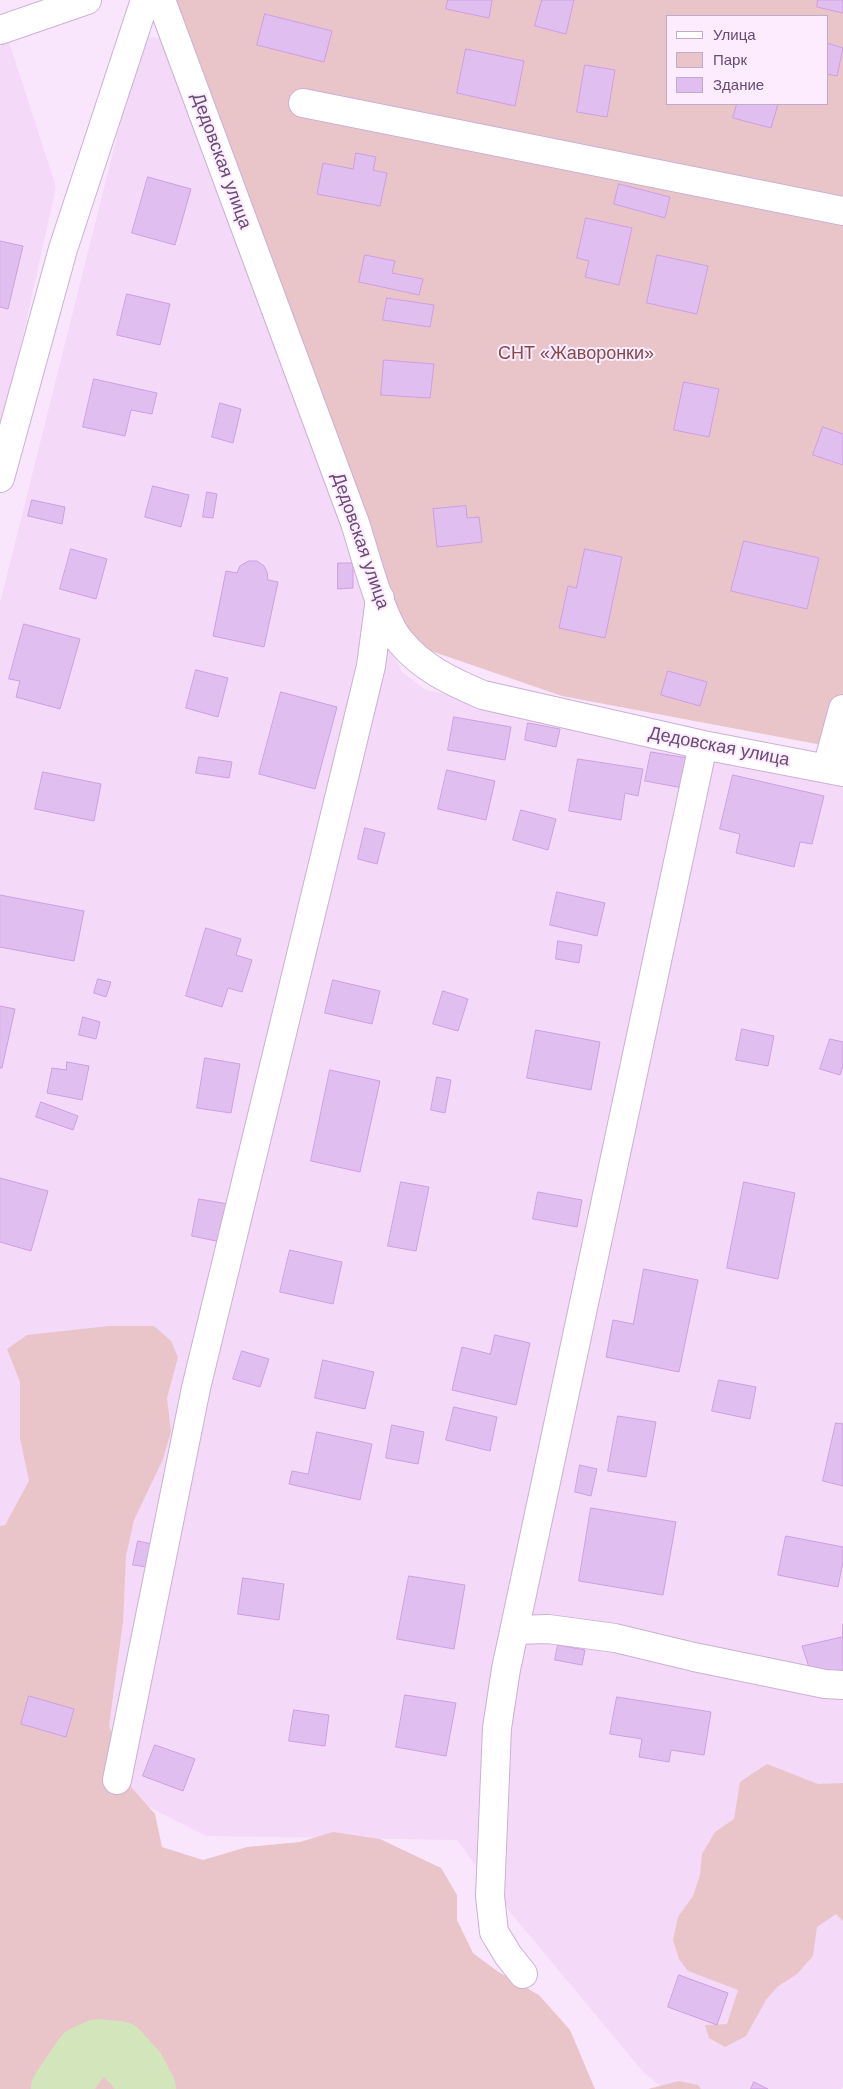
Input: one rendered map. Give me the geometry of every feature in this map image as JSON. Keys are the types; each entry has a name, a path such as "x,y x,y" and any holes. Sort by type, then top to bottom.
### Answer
{"street":[{"path":"0,30 87,0"},
{"path":"0,478 63,249 145,0"},
{"name":"Дедовская улица","path":"161,0 355,523 380,598 399,640 420,662 449,681 483,695 703,745 835,770"},
{"path":"303,103 843,211"},
{"path":"117,1780 196,1388 370,666 380,598"},
{"path":"835,770 843,709"},
{"path":"523,1974 508,1955 494,1932 490,1896 497,1728 506,1669 703,745"},
{"path":"515,1630 548,1629 615,1638 694,1657 824,1684 843,1685"}],"shaded area":[{"path":"142,36 165,39 372,611 402,672 426,690 843,776 843,2085 841,2089 664,2089 643,2072 511,1913 457,1840 206,1836 0,1731 0,603"},
{"path":"9,42 56,187 23,336 0,426 0,46"}],"green space":[{"name":"СНТ «Жаворонки»","path":"161,0 843,0 843,749 562,696 399,640"},
{"path":"109,1326 154,1326 171,1341 178,1357 167,1398 171,1431 163,1459 134,1520 126,1556 123,1622 109,1726 130,1786 155,1814 162,1847 203,1860 247,1847 300,1842 333,1832 380,1839 441,1868 457,1895 457,1920 473,1953 497,1971 539,1995 570,2030 595,2089 0,2089 0,1526 5,1525 29,1481 20,1438 20,1382 7,1349 27,1335"},
{"path":"767,1764 818,1784 843,1783 843,1921 836,1914 817,1927 813,1956 797,1974 777,1987 766,2000 746,2036 725,2047 709,2038 705,2025 727,2024 738,1990 688,1971 679,1959 673,1940 678,1917 693,1896 700,1875 702,1854 715,1832 734,1819 740,1782"},
{"path":"679,2081 698,2085 701,2089 648,2089"}],"building":[{"path":"448,0 492,0 489,18 446,9"},
{"path":"542,0 574,0 566,34 535,26"},
{"path":"818,0 843,0 843,13 817,7"},
{"path":"265,14 332,31 324,62 257,45"},
{"path":"828,43 843,48 837,76 828,74"},
{"path":"466,49 524,61 515,106 457,93"},
{"path":"585,65 615,70 607,117 577,112"},
{"path":"737,105 778,105 771,128 733,118"},
{"path":"356,153 376,157 373,170 387,173 380,206 317,194 323,163 353,169"},
{"path":"148,177 191,189 175,245 132,233"},
{"path":"619,184 670,197 665,218 614,204"},
{"path":"586,218 632,228 619,285 585,277 589,261 577,258"},
{"path":"0,241 23,246 8,309 0,307"},
{"path":"365,255 395,261 392,273 423,279 419,295 359,282"},
{"path":"657,255 708,266 697,314 647,303"},
{"path":"127,294 170,304 160,345 117,335"},
{"path":"387,298 434,305 430,327 383,320"},
{"path":"384,360 434,364 430,398 381,395"},
{"path":"94,379 157,393 152,414 131,410 125,436 83,427"},
{"path":"684,382 719,389 709,437 674,430"},
{"path":"220,403 241,409 233,443 212,437"},
{"path":"823,427 843,434 843,465 813,455"},
{"path":"153,486 189,495 181,527 145,517"},
{"path":"207,492 217,494 213,518 203,517"},
{"path":"32,500 65,507 62,524 28,516"},
{"path":"466,506 467,518 479,517 482,542 437,547 433,509"},
{"path":"744,541 819,558 807,609 731,591"},
{"path":"71,549 107,559 96,599 60,589"},
{"path":"585,549 622,557 605,638 559,628 568,586 576,588"},
{"path":"249,561 257,561 264,566 268,580 278,582 264,647 213,636 226,571 237,573 240,566"},
{"path":"338,563 353,563 353,588 338,589"},
{"path":"24,624 80,639 60,709 16,697 20,681 9,679"},
{"path":"196,670 228,678 218,717 186,708"},
{"path":"668,671 707,682 700,706 661,695"},
{"path":"281,692 337,707 315,789 259,774"},
{"path":"454,717 511,727 505,760 448,750"},
{"path":"528,723 560,729 556,747 525,740"},
{"path":"651,752 688,758 683,788 645,781"},
{"path":"199,757 232,762 229,778 196,773"},
{"path":"578,759 643,769 638,796 625,793 621,820 569,811"},
{"path":"447,770 495,781 486,820 438,809"},
{"path":"43,772 101,784 94,821 35,809"},
{"path":"733,775 824,796 812,844 800,842 794,867 736,853 740,834 720,829"},
{"path":"521,810 556,819 548,850 513,840"},
{"path":"365,828 385,833 377,864 358,859"},
{"path":"557,892 605,903 597,936 550,925"},
{"path":"0,895 84,911 74,961 0,947"},
{"path":"206,928 241,939 236,955 252,960 242,992 228,988 222,1007 186,996"},
{"path":"558,941 582,945 579,963 556,959"},
{"path":"98,979 111,982 106,997 94,993"},
{"path":"333,980 380,991 372,1024 325,1013"},
{"path":"443,991 468,999 458,1031 433,1024"},
{"path":"0,1006 15,1009 2,1068 0,1068"},
{"path":"83,1017 100,1022 96,1039 79,1035"},
{"path":"742,1029 774,1036 768,1066 736,1060"},
{"path":"536,1030 600,1042 591,1090 527,1078"},
{"path":"830,1039 843,1042 843,1066 840,1075 820,1069"},
{"path":"205,1058 240,1064 231,1113 197,1108"},
{"path":"67,1062 89,1066 82,1100 47,1093 52,1068 66,1070"},
{"path":"330,1070 380,1081 360,1172 311,1161"},
{"path":"437,1077 451,1080 445,1113 431,1110"},
{"path":"41,1102 78,1116 73,1130 36,1117"},
{"path":"0,1178 48,1191 31,1251 0,1242"},
{"path":"401,1182 429,1187 416,1251 388,1246"},
{"path":"744,1182 795,1193 778,1279 727,1268"},
{"path":"538,1192 582,1200 577,1227 533,1219"},
{"path":"199,1199 228,1204 221,1242 192,1236"},
{"path":"290,1250 342,1262 333,1304 280,1292"},
{"path":"644,1269 698,1280 679,1372 606,1357 613,1320 633,1324"},
{"path":"495,1335 530,1343 516,1405 452,1390 462,1347 490,1354"},
{"path":"242,1351 269,1359 260,1387 233,1379"},
{"path":"323,1360 374,1372 365,1409 315,1398"},
{"path":"719,1380 756,1387 750,1419 712,1411"},
{"path":"454,1407 497,1417 490,1451 446,1440"},
{"path":"618,1416 656,1422 646,1477 608,1471"},
{"path":"836,1423 843,1424 843,1486 823,1481"},
{"path":"392,1425 424,1432 418,1464 386,1458"},
{"path":"317,1432 372,1444 360,1500 289,1484 292,1471 308,1474"},
{"path":"580,1465 597,1469 591,1496 575,1492"},
{"path":"591,1508 676,1522 663,1595 579,1581"},
{"path":"786,1536 843,1547 843,1562 838,1587 778,1575"},
{"path":"138,1541 152,1544 147,1567 133,1565"},
{"path":"409,1576 465,1585 454,1649 397,1639"},
{"path":"243,1578 284,1584 279,1620 238,1614"},
{"path":"843,1624 843,1677 811,1673 802,1646 842,1637"},
{"path":"558,1645 585,1650 582,1665 555,1660"},
{"path":"405,1695 456,1703 446,1756 396,1747"},
{"path":"29,1696 74,1709 66,1737 21,1724"},
{"path":"617,1697 711,1712 704,1755 671,1750 669,1762 639,1757 642,1739 610,1734"},
{"path":"294,1710 329,1715 325,1746 289,1741"},
{"path":"155,1745 195,1759 183,1791 143,1776"},
{"path":"679,1975 728,1993 717,2025 668,2007"},
{"path":"754,2082 768,2089 751,2089"}],"waterway":[{"path":"60,2089 83,2055 98,2048 119,2050 137,2070 147,2089"}]}
